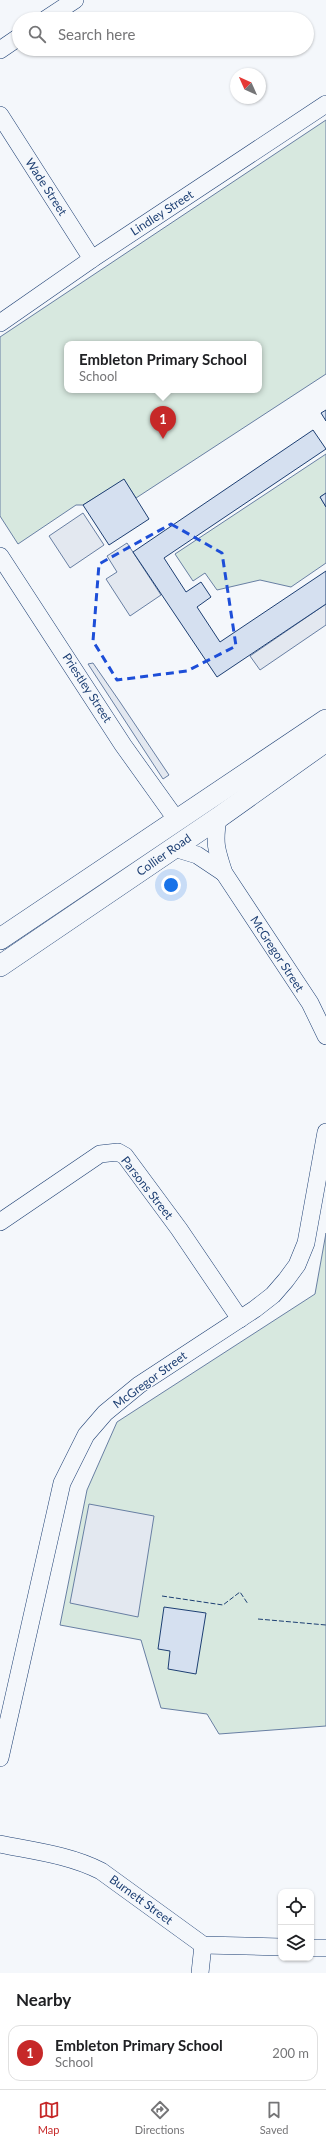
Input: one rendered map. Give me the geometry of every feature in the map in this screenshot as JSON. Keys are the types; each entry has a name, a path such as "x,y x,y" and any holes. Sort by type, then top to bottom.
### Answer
{"main road":[{"name":"Collier Road","path":"0,939 176,819 326,720"},
{"name":"Collier Road","path":"0,966 218,818 326,741"}],"street":[{"path":"57,12 75,0"},
{"path":"0,50 12,42"},
{"name":"Lindley Street","path":"0,323 92,259 326,104"},
{"name":"Wade Street","path":"0,115 92,259"},
{"name":"Priestley Street","path":"0,556 124,745 176,819"},
{"name":"McGregor Street","path":"218,818 214,838 224,873 322,1015 326,1036"},
{"name":"McGregor Street","path":"174,848 197,855 224,873"},
{"name":"McGregor Street","path":"0,1758 62,1483 72,1460 86,1435 105,1413 139,1385 240,1319 273,1295 297,1265 306,1243 326,1132"},
{"name":"Parsons Street","path":"0,1222 100,1154 118,1152 125,1156 179,1229 240,1319"},
{"name":"Burnett Street","path":"0,1844 72,1859 88,1864 101,1871 203,1945"},
{"path":"200,1973 203,1945 278,1947"},
{"path":"314,1948 326,1948"}],"highlighted area":[{"path":"171,524 222,553 236,646 187,671 117,680 93,641 99,564"}],"shaded area":[{"path":"326,120 326,374 136,498 124,480 83,505 76,505 18,544 0,516 0,337"},
{"path":"326,454 326,493 320,497 326,507 326,563 291,587 260,580 217,590 205,573 193,581 175,554"},
{"path":"83,513 104,545 70,568 49,536"},
{"path":"127,543 161,595 130,616 106,579 117,572 107,556"},
{"path":"326,604 326,625 260,670 250,656"},
{"path":"93,663 169,775 163,779 88,664"},
{"path":"326,1233 326,1726 219,1734 207,1714 161,1708 141,1640 60,1625 87,1490 117,1422 315,1294"},
{"path":"89,1504 154,1516 138,1617 70,1603"}],"building":[{"path":"326,410 326,421 321,413"},
{"path":"313,430 326,449 164,558 186,592 201,582 211,597 197,607 220,642 326,571 326,604 217,677 133,552"},
{"path":"124,479 149,519 109,545 83,505"},
{"path":"326,493 326,507 320,497"},
{"path":"164,1607 206,1613 196,1674 168,1669 170,1651 158,1649"}],"fence":[{"path":"162,1596 223,1605 240,1592 248,1604"},
{"path":"258,1619 326,1625"}],"place":[{"name":"Embleton Primary School","path":"163,439"}]}
